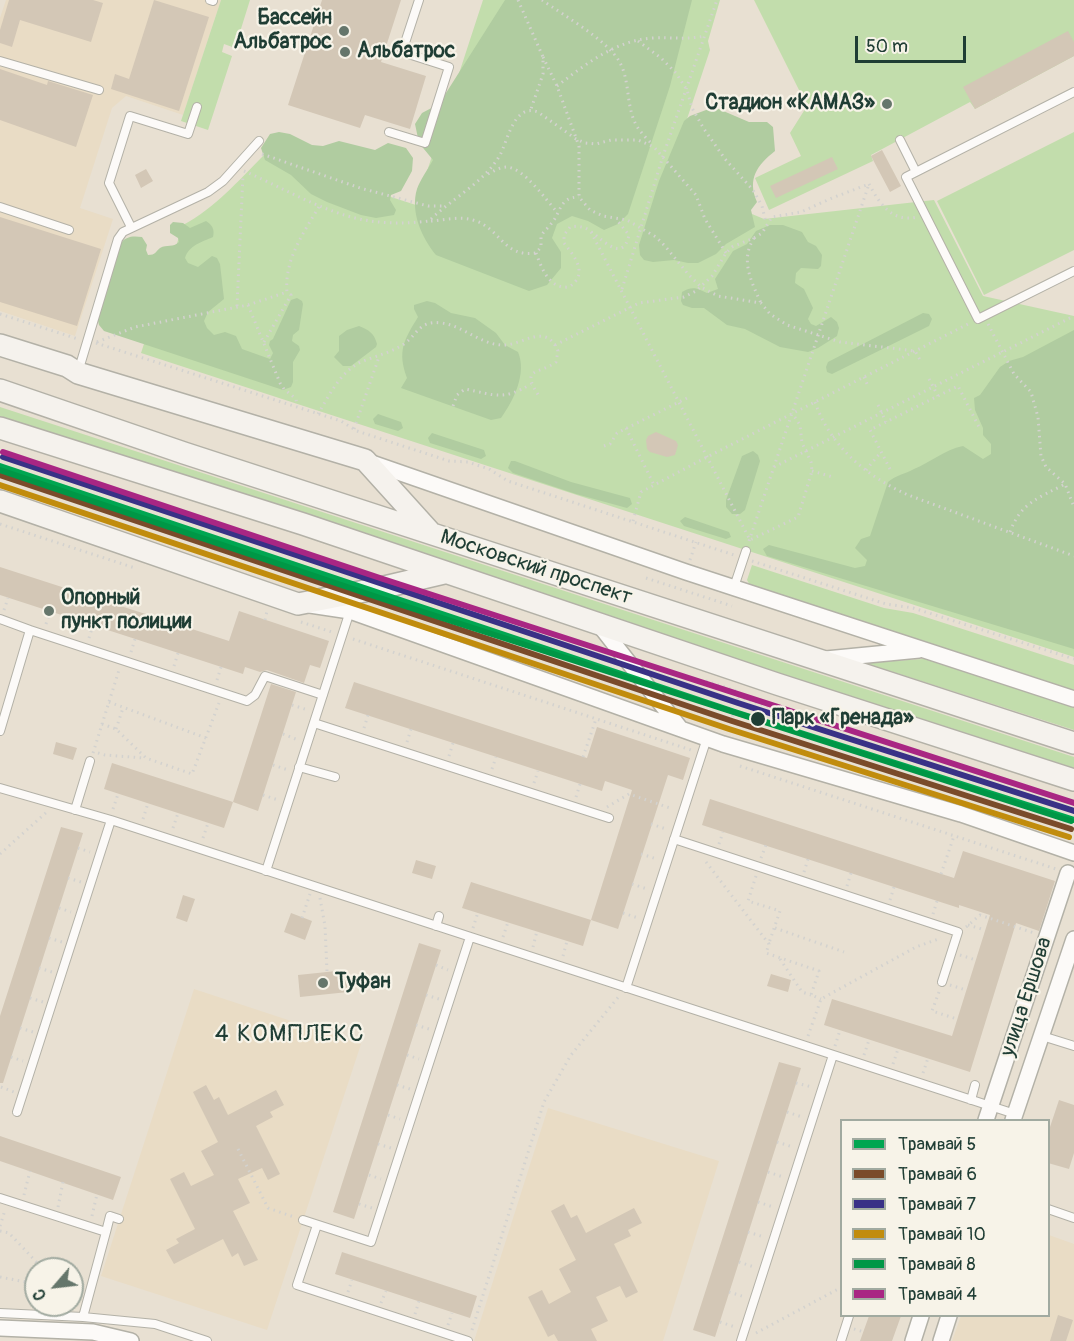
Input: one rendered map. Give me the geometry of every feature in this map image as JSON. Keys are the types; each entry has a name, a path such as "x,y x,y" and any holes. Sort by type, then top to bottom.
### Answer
{"main road":[{"path":"0,345 67,366 78,373 365,460 431,533"},
{"name":"Московский проспект","path":"0,390 184,453 1074,743"},
{"name":"Московский проспект","path":"0,428 303,524 777,684 1074,780"},
{"path":"0,501 299,613 380,588 444,573"}],"street":[{"path":"365,460 734,587 1074,699"},
{"path":"299,613 350,611 723,744 961,814 1074,853"},
{"path":"597,622 680,728"},
{"path":"817,660 925,650"},
{"name":"улица Ершова","path":"988,1113 1068,873"},
{"path":"1014,1117 1074,939"},
{"path":"914,1341 921,1317"},
{"path":"940,1341 949,1317"},
{"path":"0,1328 93,1332 131,1341"}],"lane":[{"path":"389,132 425,143 449,67 402,52 419,0"},
{"path":"0,61 99,90"},
{"path":"1074,92 906,177 981,318 1074,271"},
{"path":"131,227 109,183 130,116 189,134 197,108"},
{"path":"900,140 916,172"},
{"path":"78,373 92,343 118,239 123,232 208,192 223,181 259,141"},
{"path":"0,207 69,230"},
{"path":"734,587 745,555"},
{"path":"266,871 350,611"},
{"path":"0,619 247,701 255,695 265,676 323,695"},
{"path":"0,731 30,630"},
{"path":"314,723 609,818"},
{"path":"626,988 707,738"},
{"path":"75,810 90,761"},
{"path":"299,770 335,777"},
{"path":"0,788 110,820 920,1083 971,1100 988,1113 1014,1117"},
{"path":"17,1112 110,820"},
{"path":"675,836 694,846 958,932 942,982"},
{"path":"436,926 438,916"},
{"path":"303,1220 371,1242 470,937"},
{"path":"1042,1036 1074,1046"},
{"path":"741,1341 833,1055"},
{"path":"971,1100 975,1085"},
{"path":"4,1199 105,1232"},
{"path":"1050,1210 1074,1218"},
{"path":"84,1313 110,1216 119,1219"},
{"path":"317,1225 297,1286 468,1341"},
{"path":"0,1313 24,1314"},
{"path":"83,1317 155,1324 207,1341"},
{"path":"841,1341 849,1317"}],"path":[{"path":"518,0 557,86 579,146 579,197 590,210 603,216 627,220 640,227 665,246 701,286 718,296 761,303"},
{"path":"542,0 610,49 619,61 626,77 631,111 637,127 696,195 705,219 726,253"},
{"path":"621,291 663,156 717,0"},
{"path":"557,86 610,49 653,38 687,40 705,36"},
{"path":"638,41 662,58 676,73 687,90 692,108 704,129 725,159 753,190 762,206 766,225"},
{"path":"531,109 543,74 543,57"},
{"path":"487,174 500,155 513,124 524,111 531,109 585,143 638,140 654,147"},
{"path":"255,159 260,153 360,188 428,206 444,206"},
{"path":"235,179 249,164"},
{"path":"429,221 444,206 487,174 502,167 516,170 532,183 558,213"},
{"path":"243,170 320,205 355,218 403,224 464,218 474,220 487,225 514,251 524,255 536,254"},
{"path":"237,306 243,170"},
{"path":"555,345 639,303 684,297 701,286 732,247 762,232 772,217 801,212 869,184"},
{"path":"869,184 878,201 890,212 906,220 926,215"},
{"path":"745,555 869,184"},
{"path":"579,197 574,197 560,205 558,213 541,236 540,247 536,254 541,268 556,286 569,287 578,278 580,269 578,261 564,243 564,236 570,227 585,228 607,246 621,248 627,243 629,236 615,218"},
{"path":"264,342 291,295 287,292 285,277 298,243 320,205"},
{"path":"591,232 750,540"},
{"path":"754,238 747,249 746,260 761,303 770,314 787,325 840,342 915,351"},
{"path":"92,343 135,327 248,305 287,292"},
{"path":"248,305 280,383 296,399 297,407"},
{"path":"0,314 341,421 354,429 449,461 468,462 508,481 745,555 886,604 913,608 1074,659"},
{"path":"774,467 1074,316"},
{"path":"633,521 641,492 981,318 1014,374 1031,392 1035,402 1041,456 1046,467 1065,484 1074,507"},
{"path":"318,414 342,377 365,360 379,356 407,342 419,328 440,322 474,337 500,345 512,345 536,336 544,336 555,345 558,351 556,362 534,370 531,374 531,384 539,396"},
{"path":"92,343 99,332"},
{"path":"915,351 920,360"},
{"path":"354,429 379,356"},
{"path":"864,377 868,386"},
{"path":"929,379 938,396"},
{"path":"453,406 457,395 465,389 506,396 531,384"},
{"path":"890,469 870,430 958,386 979,427"},
{"path":"604,446 608,446 615,434 689,397"},
{"path":"815,402 833,438 883,484 1074,556"},
{"path":"878,405 886,422"},
{"path":"750,540 798,517 812,471 811,462 802,443 800,425 792,413"},
{"path":"626,428 654,485"},
{"path":"866,470 881,452"},
{"path":"812,471 833,477"},
{"path":"1010,532 1015,518 1026,506 1065,484"},
{"path":"0,524 143,571"},
{"path":"646,578 732,606"},
{"path":"259,609 267,611 265,620"},
{"path":"299,613 342,636 702,754"},
{"path":"90,761 123,660"},
{"path":"706,681 738,691 723,744"},
{"path":"94,751 105,755 146,758 192,774 223,693"},
{"path":"738,697 814,721"},
{"path":"109,702 206,738"},
{"path":"292,705 317,713"},
{"path":"116,729 123,707"},
{"path":"697,711 805,746"},
{"path":"584,757 596,719"},
{"path":"102,724 116,729 146,758"},
{"path":"283,735 307,743"},
{"path":"273,765 299,770"},
{"path":"740,766 1068,873"},
{"path":"110,820 118,794"},
{"path":"597,814 629,794 683,812"},
{"path":"263,795 288,803"},
{"path":"139,830 148,803"},
{"path":"0,854 56,804"},
{"path":"170,840 178,813"},
{"path":"200,849 208,823"},
{"path":"651,824 675,836"},
{"path":"941,874 954,836"},
{"path":"694,846 769,944"},
{"path":"641,854 667,862"},
{"path":"759,867 748,901 780,911 766,952 819,971 811,995"},
{"path":"632,884 657,892"},
{"path":"302,918 316,887"},
{"path":"316,887 325,926 327,972"},
{"path":"623,914 648,921"},
{"path":"805,1046 821,999 916,947 958,932 980,915 1047,937"},
{"path":"500,947 508,922"},
{"path":"968,925 985,930"},
{"path":"774,928 844,952"},
{"path":"530,956 537,932"},
{"path":"560,966 567,941"},
{"path":"951,952 975,960"},
{"path":"779,957 802,992 821,999"},
{"path":"957,1020 932,1011 942,982 966,990"},
{"path":"468,1341 544,1102 571,1055 626,988"},
{"path":"861,1064 870,1040"},
{"path":"890,1074 898,1048"},
{"path":"920,1083 928,1058"},
{"path":"796,1083 822,1091"},
{"path":"787,1112 812,1120"},
{"path":"777,1142 802,1150"},
{"path":"238,1149 268,1208 303,1220"},
{"path":"22,1205 30,1171"},
{"path":"768,1172 793,1180"},
{"path":"56,1216 63,1182"},
{"path":"90,1227 97,1194"},
{"path":"0,1226 4,1199"},
{"path":"758,1202 783,1210"},
{"path":"0,1231 9,1233 32,1257"},
{"path":"748,1232 774,1240"},
{"path":"739,1262 764,1270"},
{"path":"0,1277 24,1282"},
{"path":"741,1341 840,1288"},
{"path":"729,1292 754,1300"},
{"path":"720,1322 744,1330"}],"shaded area":[{"path":"6,0 221,0 183,115 126,96 112,108 80,208 113,219 75,336 0,311 0,18"},
{"path":"194,989 361,1044 267,1330 101,1276"},
{"path":"548,1108 719,1161 663,1341 474,1341"},
{"path":"1050,1235 1074,1244 1074,1341 952,1341 961,1317 1050,1317"}],"green space":[{"path":"221,0 250,0 235,48 224,44 222,52 232,56 208,130 181,121"},
{"path":"483,0 720,0 708,41 710,50 668,176 675,182 764,219 934,200 983,296 1074,316 1074,657 141,353 183,225 216,202 263,156 416,205"},
{"path":"505,0 692,0 670,86 628,214 618,224 604,230 588,221 572,216 557,224 552,238 561,252 561,268 547,285 529,291 436,255 422,233 415,207 417,189 433,160 419,143 415,124 422,113 439,104"},
{"name":"Стадион «КАМАЗ»","path":"754,0 1074,0 1074,56 975,109 970,102 871,155 873,161 769,210 755,178 801,156 790,133 807,106"},
{"path":"714,107 749,122 767,122 773,127 775,151 759,167 754,179 754,194 757,202 751,210 755,227 726,244 716,254 698,263 644,260 640,255 639,245 659,181 684,121 690,116"},
{"path":"279,132 290,134 312,145 323,146 339,141 375,150 388,143 406,148 413,158 412,171 401,191 391,195 390,200 396,210 394,215 376,218 361,215 311,194 291,175 265,160 261,148 270,134"},
{"path":"1074,132 1074,250 984,295 937,201"},
{"path":"206,221 213,228 213,237 193,247 185,258 188,263 198,267 212,256 217,258 220,264 224,299 208,312 204,321 214,335 225,332 236,336 242,349 270,359 273,353 269,345 270,341 291,300 297,298 302,301 299,330 293,335 292,341 299,346 300,350 293,362 291,387 283,390 104,331 99,325 97,317 119,245 124,240 129,237 142,237 147,245 148,255 153,254 160,248 179,242 178,238 170,233 170,225 173,222 183,223 190,228"},
{"path":"770,225 783,225 802,232 808,242 816,246 822,255 821,266 818,269 801,268 796,273 795,283 804,289 813,308 808,319 811,324 816,326 831,317 837,322 839,328 837,336 808,352 780,347 745,329 727,325 704,308 692,308 683,305 681,301 682,292 692,288 707,293 718,289 715,279 733,251 747,244 756,231"},
{"path":"427,301 451,313 475,318 496,333 505,345 518,352 521,369 518,386 501,418 491,420 401,388 407,378 402,353 409,332 418,317 414,305"},
{"path":"923,313 929,314 932,319 929,326 832,374 827,372 828,362"},
{"path":"359,326 373,335 376,347 351,366 343,366 334,357 339,351 339,336"},
{"path":"1074,330 1074,649 767,556 763,549 769,545 855,568 865,566 867,560 855,548 861,539 870,536 888,482 944,453 963,446 983,459 991,454 991,444 983,435 983,428 975,410 974,398 980,395 1000,367"},
{"path":"0,407 1074,757 1074,771 0,416"},
{"path":"378,414 401,422 403,428 398,431 375,424 373,419"},
{"path":"432,433 484,450 486,456 481,459 430,443 428,438"},
{"path":"753,451 758,455 760,461 745,510 740,514 732,514 726,507 726,500 742,456"},
{"path":"511,461 571,482 630,498 632,504 627,508 513,473 508,468"},
{"path":"685,517 729,532 731,537 726,539 684,526 680,521"},
{"path":"752,565 884,608 913,613 1074,665 1074,695 752,589 747,580"},
{"path":"937,658 1074,703 1074,730 865,663"}],"building":[{"path":"9,0 93,0 103,3 91,42 20,20 12,47 0,43 0,30"},
{"path":"154,0 209,17 179,111 111,89 115,74 129,79"},
{"name":"Альбатрос","path":"322,0 401,0 381,62 426,76 410,129 365,115 360,128 288,105"},
{"path":"1068,31 1074,42 1074,56 975,109 963,87"},
{"path":"0,69 47,85 48,81 93,95 76,147 0,120"},
{"path":"882,150 901,186 890,192 871,156"},
{"path":"832,157 838,169 776,198 770,186"},
{"path":"146,169 153,181 141,188 135,175"},
{"path":"0,217 101,249 77,326 0,302"},
{"path":"656,432 676,441 678,445 675,455 667,457 647,449 648,436"},
{"path":"0,567 229,641 239,611 329,641 320,668 310,665 304,683 267,670 260,672 245,667 243,674 0,595"},
{"path":"354,682 587,758 597,727 690,758 683,780 668,775 618,929 591,920 632,790 605,781 602,791 345,708"},
{"path":"271,684 296,692 258,811 233,802"},
{"path":"56,742 77,748 73,760 53,754"},
{"path":"112,763 233,802 224,828 104,789"},
{"path":"710,799 954,878 963,851 1055,881 1039,931 1016,923 970,1072 824,1025 832,999 952,1036 990,915 959,905 959,908 702,825"},
{"path":"61,827 83,833 3,1083 0,1083 0,1016"},
{"path":"416,860 436,866 432,879 412,873"},
{"path":"471,882 591,920 583,946 462,908"},
{"path":"183,895 195,899 187,922 176,918"},
{"path":"291,913 312,921 305,940 284,932"},
{"path":"419,943 441,950 354,1219 333,1212"},
{"name":"Туфан","path":"346,970 348,992 300,997 298,975"},
{"path":"771,974 791,980 788,992 767,986"},
{"path":"779,1062 801,1068 715,1337 693,1330"},
{"path":"206,1085 214,1100 219,1097 228,1115 276,1090 284,1105 270,1112 273,1117 256,1126 280,1174 268,1180 262,1168 238,1179 250,1203 233,1211 258,1260 244,1266 238,1253 232,1257 223,1239 174,1264 166,1250 179,1243 176,1239 195,1229 170,1179 184,1172 191,1186 214,1175 201,1151 218,1142 193,1092"},
{"path":"1059,1100 1074,1105 1074,1153 1069,1169 1050,1164 1050,1127"},
{"path":"0,1136 121,1177 113,1200 0,1161"},
{"path":"564,1204 571,1218 577,1215 586,1233 634,1208 642,1223 628,1230 631,1236 614,1244 638,1292 626,1298 620,1286 596,1297 608,1321 591,1329 597,1341 558,1341 554,1334 548,1337 528,1297 542,1290 549,1304 571,1292 559,1269 576,1260 551,1211"},
{"path":"342,1252 477,1296 470,1318 335,1274"},
{"path":"1058,1315 1073,1320 1066,1341 1050,1341"},
{"path":"869,1317 901,1317 892,1341 860,1341"}],"tram line":[{"name":"4","path":"3,452 383,579 1074,803"},
{"name":"7","path":"3,457 738,703 1074,811"},
{"name":"5","path":"0,466 735,712 1074,820"},
{"name":"8","path":"0,470 377,597 1071,821"},
{"name":"6","path":"0,475 732,721 1071,829"},
{"name":"10","path":"0,485 729,729 1069,837"}],"place":[{"name":"Бассейн Альбатрос","path":"344,31"},
{"name":"Альбатрос","path":"345,52"},
{"name":"Стадион «КАМАЗ»","path":"887,104"},
{"name":"Опорный пункт полиции","path":"49,611"},
{"name":"Парк «Гренада»","path":"758,719"},
{"name":"Туфан","path":"323,983"}],"district":[{"name":"4 КОМПЛЕКС","path":"290,1035"}]}
